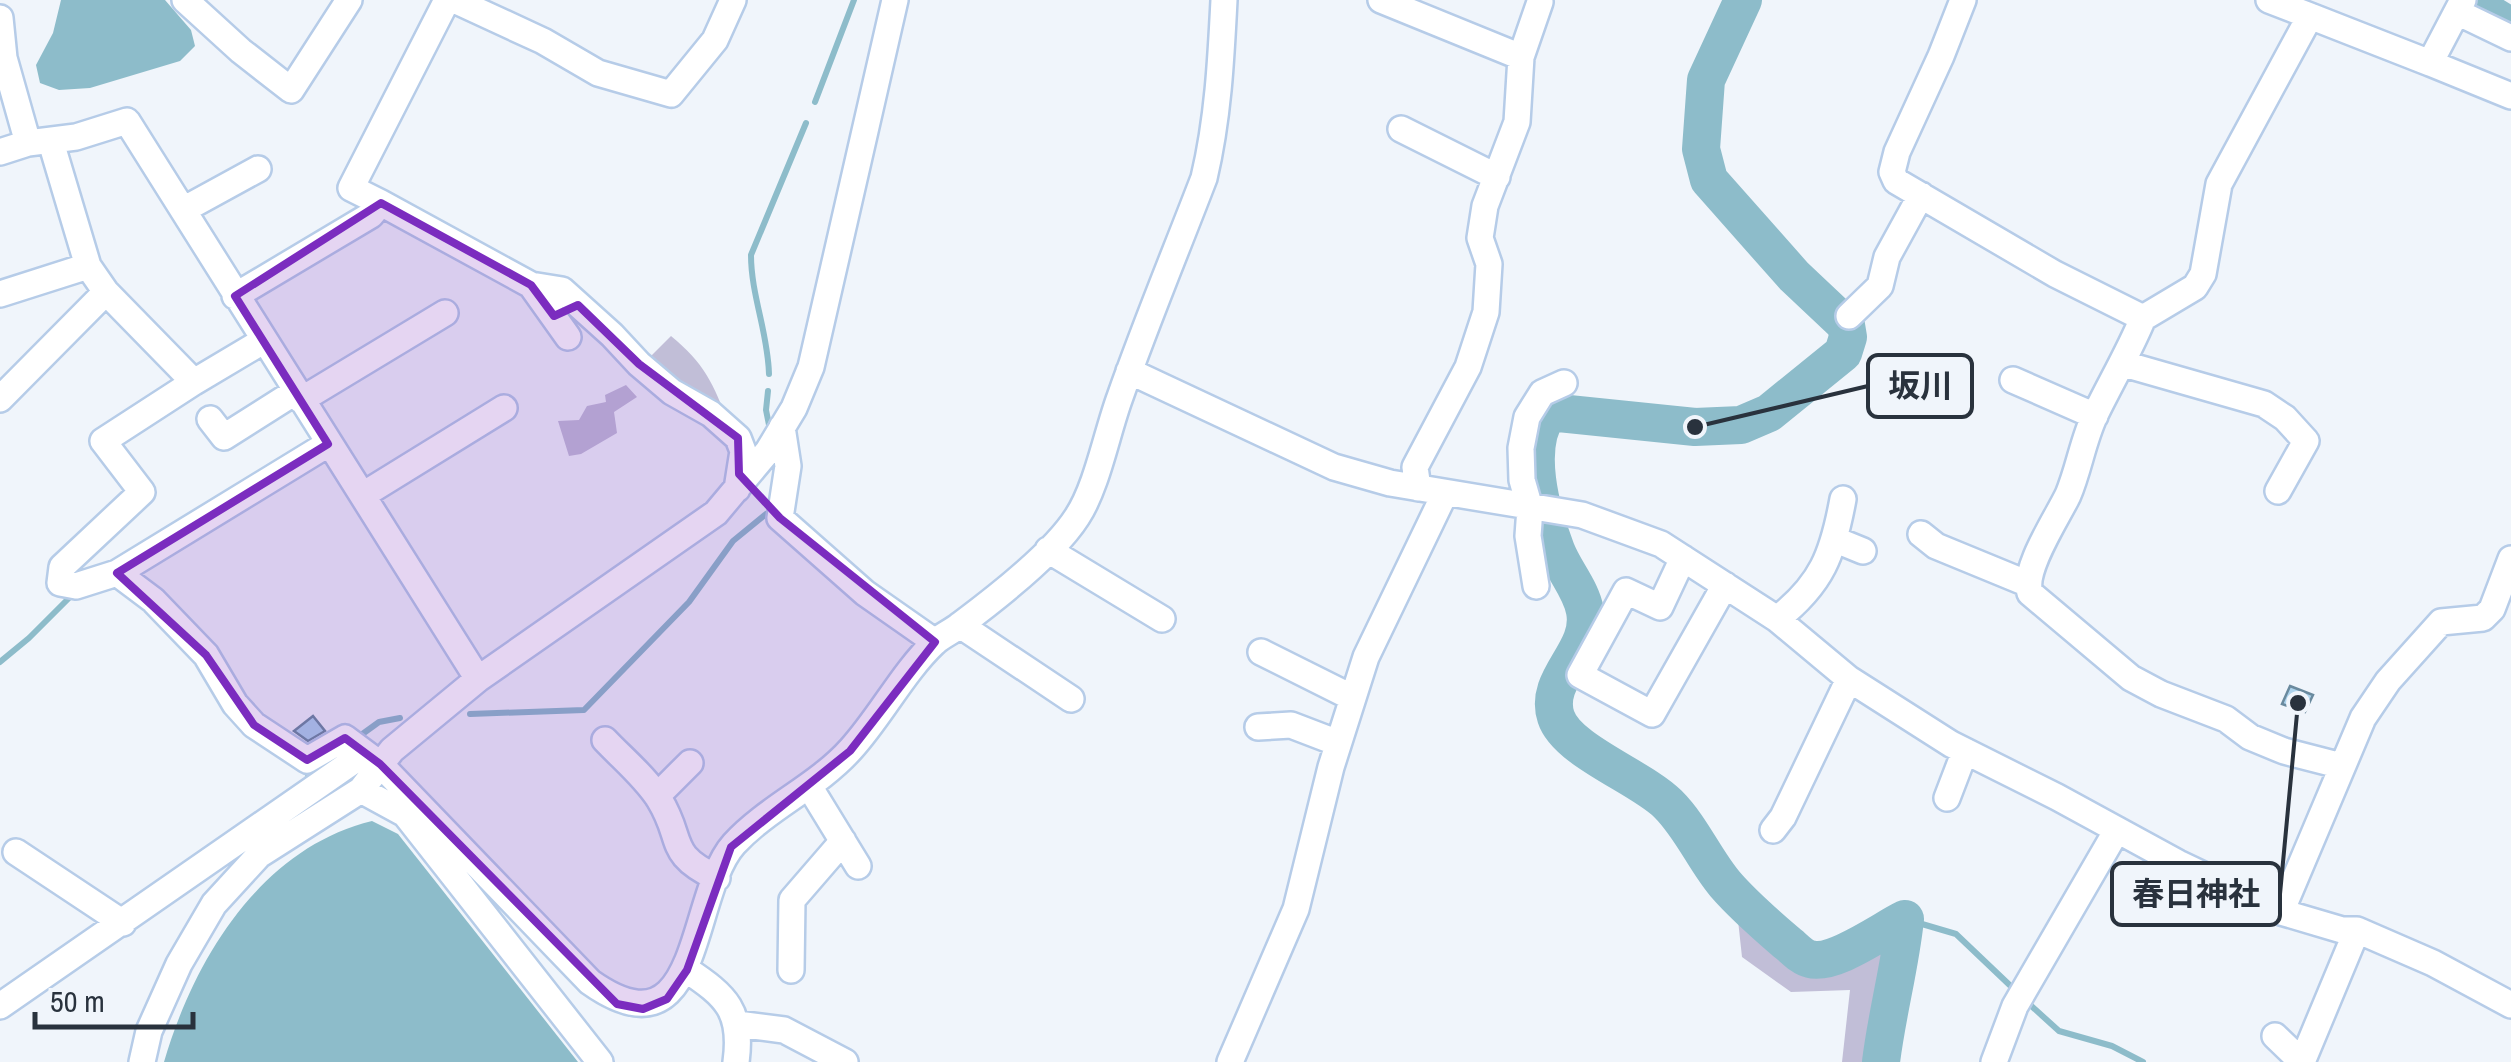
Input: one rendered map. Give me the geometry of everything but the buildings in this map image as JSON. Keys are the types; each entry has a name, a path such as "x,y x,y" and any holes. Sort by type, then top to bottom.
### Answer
{"street":[{"path":"193,2 241,51 291,90 349,0"},
{"path":"734,0 716,40 671,94 598,72 543,41 451,0 352,188 531,285 567,320 612,335 672,392 711,414 738,438 742,451 741,486"},
{"path":"0,1006 372,759 392,750 478,679 716,512 741,486 782,427 811,367 894,0"},
{"path":"118,572 154,600 206,655 235,704 254,725 307,760 345,738 372,759 590,982 617,1004 642,1009 667,999 686,970 716,878 731,847 752,826 809,786 850,750 935,642 1048,550 1075,521 1087,500 1129,371 1204,178 1220,78 1224,0"},
{"path":"1381,0 1521,57"},
{"path":"1963,0 1897,152 1892,172 1896,180 2055,274 2143,318"},
{"path":"2269,0 2511,96"},
{"path":"1418,488 1415,467 1468,367 1486,312 1489,264 1480,238 1485,206 1518,122 1521,57 1540,2"},
{"path":"2430,63 2460,6 2511,38"},
{"path":"2026,582 2070,490 2094,416 2124,364 2143,318 2196,287 2204,274 2218,184 2310,16"},
{"path":"0,18 4,58 88,266 106,292 194,382"},
{"path":"0,152 127,120 262,341 478,679"},
{"path":"1401,129 1496,177"},
{"path":"183,210 258,168"},
{"path":"1848,316 1880,286 1887,258 1921,195"},
{"path":"235,296 371,215 381,203"},
{"path":"0,294 88,266"},
{"path":"0,398 106,292"},
{"path":"210,419 224,437 444,313"},
{"path":"262,341 104,442 142,492 62,567 60,583 76,586 118,572 328,444"},
{"path":"2124,364 2264,404 2284,418 2306,441 2278,491"},
{"path":"1129,371 1334,468 1418,488 1582,515 1661,544 1777,619 1849,679 1965,751 2178,863 2281,912 2342,930 2357,930 2433,963 2511,1005"},
{"path":"2013,380 2094,416"},
{"path":"1543,510 1522,480 1520,448 1527,417 1542,392 1564,384"},
{"path":"363,495 504,408"},
{"path":"780,518 788,466 782,427"},
{"path":"741,486 865,593 935,642"},
{"path":"1230,1062 1296,909 1338,743 1366,658 1445,493"},
{"path":"1777,619 1808,596 1836,540 1843,499"},
{"path":"1536,586 1528,536 1543,510"},
{"path":"1921,534 1936,546 2026,582 2030,592 2131,678 2226,719 2250,737 2342,766"},
{"path":"1836,540 1863,551"},
{"path":"1048,550 1162,620"},
{"path":"1683,558 1660,607 1626,591 1580,675 1652,714 1725,585"},
{"path":"2281,912 2364,718 2388,680 2441,622 2482,618 2492,609 2511,559"},
{"path":"960,625 1071,699"},
{"path":"1261,652 1353,698"},
{"path":"1773,830 1783,817 1849,679"},
{"path":"1258,727 1291,725 1338,743"},
{"path":"606,740 657,796 672,824 680,854 716,878"},
{"path":"1947,798 1965,751"},
{"path":"142,1062 149,1031 179,964 214,904 260,855 361,790 372,759"},
{"path":"657,796 690,763"},
{"path":"809,786 858,866"},
{"path":"361,790 405,814 600,1062"},
{"path":"1994,1062 2014,1006 2118,830"},
{"path":"791,970 792,900 843,841"},
{"path":"16,852 123,923"},
{"path":"2276,1036 2302,1062 2357,930"},
{"path":"686,970 720,992 737,1024 736,1062"},
{"path":"737,1024 784,1030 845,1062"}],"highlighted area":[{"path":"381,203 531,285 554,316 578,305 639,364 738,438 739,474 780,518 935,642 850,751 731,847 687,970 667,999 643,1009 617,1004 380,764 345,738 307,760 254,725 206,655 117,573 328,444 235,296"}],"shaded area":[{"path":"671,336 707,375 728,423 645,362"},
{"path":"626,385 637,397 614,412 617,433 581,454 569,456 558,421 579,420 587,406 606,402 605,395"},
{"path":"1737,911 1789,956 1818,972 1892,936 1871,1062 1842,1062 1850,990 1791,992 1742,957"}],"water":[{"path":"61,0 165,0 191,30 195,46 180,61 90,88 59,90 40,83 36,65 53,33"},
{"path":"372,821 398,834 578,1062 164,1062 194,985 238,913 265,882 297,856 332,835"}],"waterway":[{"path":"815,102 854,0"},
{"path":"1743,0 1706,80 1701,149 1709,180 1794,276 1846,325 1848,337 1843,353 1769,413 1741,425 1695,427 1549,412 1537,443 1540,498 1556,550 1583,603 1586,626 1556,690 1554,703 1556,717 1574,741 1668,804 1725,884 1803,956 1820,960 1832,957 1905,919 1881,1062"},
{"path":"2483,0 2487,12 2511,27"},
{"path":"769,374 751,255 806,123"},
{"path":"768,391 770,430"},
{"path":"470,714 584,710 689,602 733,541 766,514"},
{"path":"0,662 72,595"},
{"path":"361,735 379,722 400,718"},
{"path":"308,777 334,758"},
{"path":"1905,919 1956,934 2018,993"},
{"path":"2027,1002 2059,1031 2112,1046 2143,1062"}],"place":[{"name":"坂川","path":"1695,427"},
{"name":"春日神社","path":"2298,703"}]}
